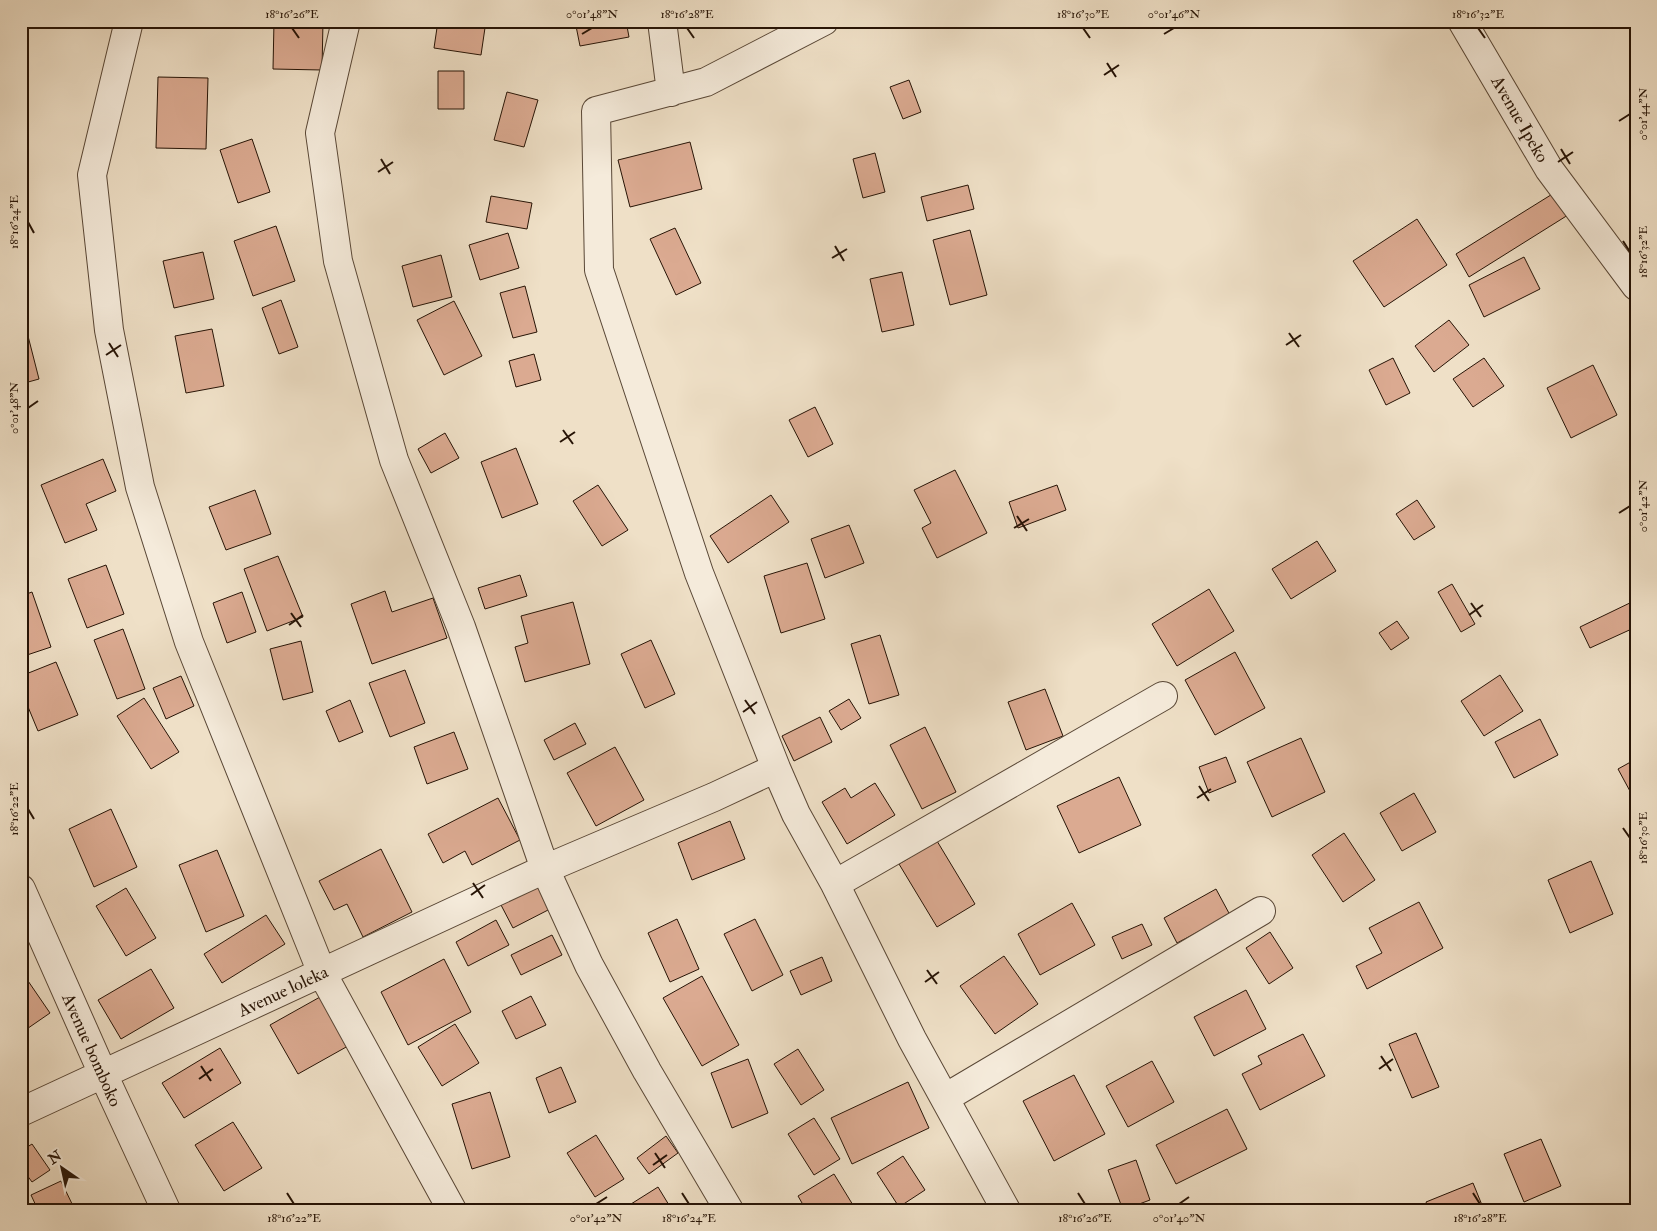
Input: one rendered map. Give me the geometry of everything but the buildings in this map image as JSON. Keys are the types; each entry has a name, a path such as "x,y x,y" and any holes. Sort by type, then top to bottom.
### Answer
{"street":[{"path":"129,21 92,175 109,330 140,487 189,642 322,973 452,1210"},
{"path":"346,21 320,133 338,261 394,460 461,627 545,869 588,965 647,1071 729,1210"},
{"path":"662,21 671,92"},
{"path":"824,21 706,82 596,111 599,270 699,573 776,768 796,814 835,884 912,1039 1006,1210"},
{"name":"Avenue Ipeko","path":"1462,21 1549,169 1636,286"},
{"path":"835,884 1163,696"},
{"name":"Avenue loleka","path":"21,1112 545,869 776,768"},
{"name":"Avenue bomboko","path":"21,889 102,1074 166,1210"},
{"path":"945,1098 1261,911"}]}
